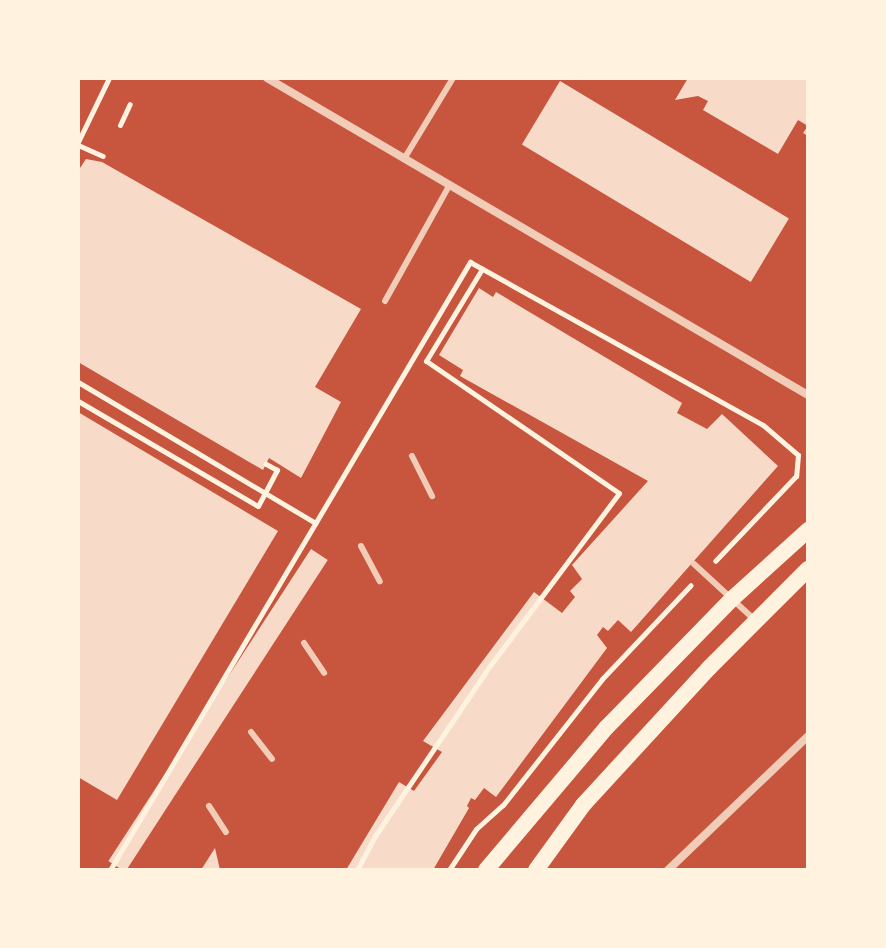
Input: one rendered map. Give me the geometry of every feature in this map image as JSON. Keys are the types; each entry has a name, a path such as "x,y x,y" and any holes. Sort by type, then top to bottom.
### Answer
{"main road":[{"path":"486,870 607,727 732,599 808,530"},
{"path":"536,870 583,805 755,620 808,569"}],"street":[{"path":"267,78 808,395"},
{"path":"668,870 808,736"}],"lane":[{"path":"404,159 453,78"},
{"path":"385,301 449,186"},
{"path":"412,456 432,496"},
{"path":"361,546 380,581"},
{"path":"694,564 755,620"},
{"path":"304,643 324,673"},
{"path":"251,732 272,759"},
{"path":"209,806 226,832"},
{"path":"676,861 685,870"}],"path":[{"path":"103,156 78,143 109,78"},
{"path":"120,125 130,104"},
{"path":"110,870 470,262 763,425 798,455 796,476 611,668 503,805 476,829 449,870"},
{"path":"357,870 375,836 489,667 619,493 426,361 482,269"},
{"path":"78,382 315,523"},
{"path":"78,401 258,506 277,470 266,464"}],"building":[{"path":"688,78 807,78 808,126 798,120 778,154 703,110 708,101 698,96 675,100"},
{"path":"560,81 789,219 751,282 522,144"},
{"path":"86,159 102,162 361,309 315,387 341,402 301,478 269,458 263,470 78,362 78,171"},
{"path":"479,288 493,297 496,292 682,403 677,413 707,429 722,414 778,466 631,632 618,620 608,631 603,627 597,635 607,648 496,797 484,788 475,800 471,798 469,808 433,870 346,870 399,782 414,791 442,752 423,741 534,592 562,613 575,597 570,591 582,579 572,565 648,481 460,376 463,370 439,355"},
{"path":"78,412 278,531 117,800 78,777"},
{"path":"311,549 328,560 126,870 108,861"},
{"path":"215,848 220,870 201,870"}]}
